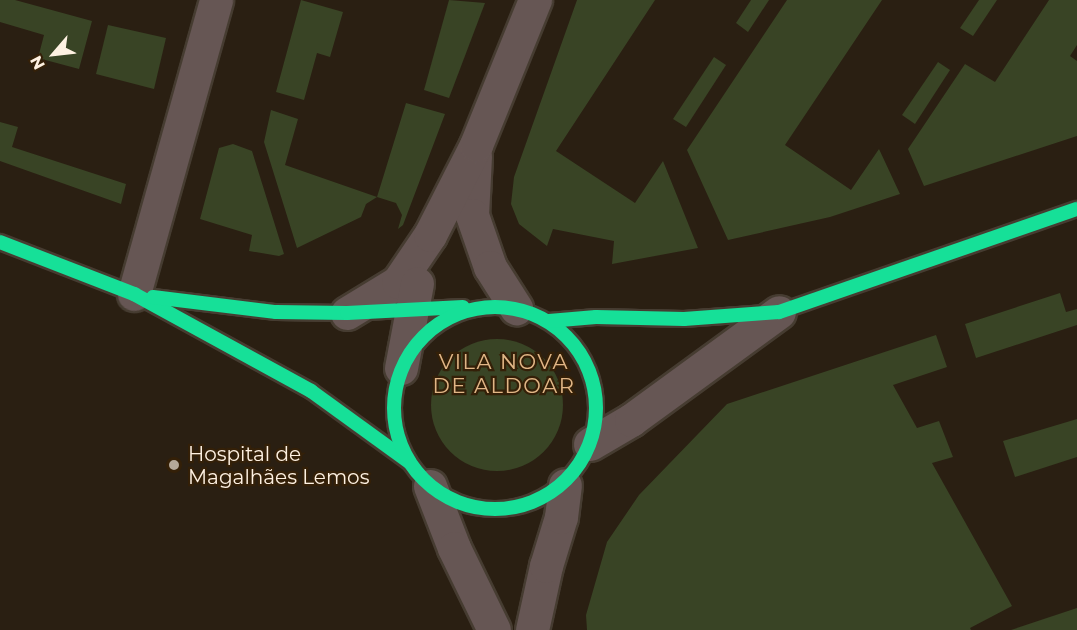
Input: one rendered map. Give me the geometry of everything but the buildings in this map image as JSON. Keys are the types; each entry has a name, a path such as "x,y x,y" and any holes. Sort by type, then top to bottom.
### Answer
{"street":[{"path":"134,294 216,0"},
{"path":"347,313 398,282 430,235 476,145 535,0"},
{"path":"476,145 472,215 490,267 516,308"},
{"path":"549,321 597,317 684,319 779,312 1077,209"},
{"path":"409,462 396,432 393,399 411,310 430,235"},
{"path":"0,242 134,294 311,391 409,462 430,486 457,503 489,510 521,507 565,485"},
{"path":"134,294 276,312 347,313 481,306 516,308 549,321 575,344 592,375 597,410 590,444 565,485 561,517 546,566 532,630"},
{"path":"401,368 420,338 448,317 481,306"},
{"path":"590,444 631,420 779,312"},
{"path":"430,486 454,548 494,630"}],"green space":[{"path":"0,0 15,0 92,21 79,69 38,58 44,35 0,22"},
{"path":"301,0 343,12 330,57 317,53 304,100 276,92"},
{"path":"449,0 485,3 449,98 424,90"},
{"path":"577,0 655,0 556,151 635,203 663,161 698,248 612,264 614,241 553,229 547,246 519,224 511,204 514,177"},
{"path":"751,0 769,0 748,32 736,23"},
{"path":"787,0 882,0 785,145 851,190 879,149 900,194 830,217 728,240 687,150"},
{"path":"979,0 997,0 973,36 960,28"},
{"path":"1049,0 1077,0 1077,45 1070,56 1077,61 1077,136 924,186 908,149 965,64 995,82"},
{"path":"108,25 166,38 154,89 96,74"},
{"path":"714,57 726,65 686,127 673,119"},
{"path":"938,62 950,70 915,124 902,115"},
{"path":"406,103 445,114 403,225 398,229 402,215 396,203 377,197"},
{"path":"271,110 298,119 285,165 377,197 366,204 361,217 297,248 264,142"},
{"path":"0,122 18,127 12,147 126,184 121,204 0,161"},
{"path":"233,144 252,151 284,254 279,256 249,251 252,235 200,219 219,148"},
{"path":"1060,293 1066,312 1077,309 1077,325 976,358 965,324"},
{"path":"936,335 947,367 893,385 917,428 939,421 953,457 932,463 1012,606 970,628 971,630 587,630 586,615 607,542 639,495 727,404"},
{"path":"497,339 522,344 544,358 558,380 563,405 558,430 544,452 522,466 497,471 472,466 450,452 436,430 431,405 436,380 450,358 472,344"},
{"path":"1077,419 1077,457 1015,477 1003,441"},
{"path":"1077,608 1077,630 1011,630"}],"traffic: fast":[{"path":"549,321 596,317 684,319 779,312 1077,209"},
{"path":"0,242 134,294 311,391 409,462"},
{"path":"153,297 276,312 347,313 463,307"},
{"path":"485,307 505,307 534,314 567,336 589,369 596,408 589,447 567,480 534,502 505,509 485,509 456,502 423,480 401,447 394,418 394,398 401,369 423,336 456,314 485,307"}],"place":[{"name":"Hospital de Magalhães Lemos","path":"174,465"}],"district":[{"name":"VILA NOVA DE ALDOAR","path":"504,374"}]}
